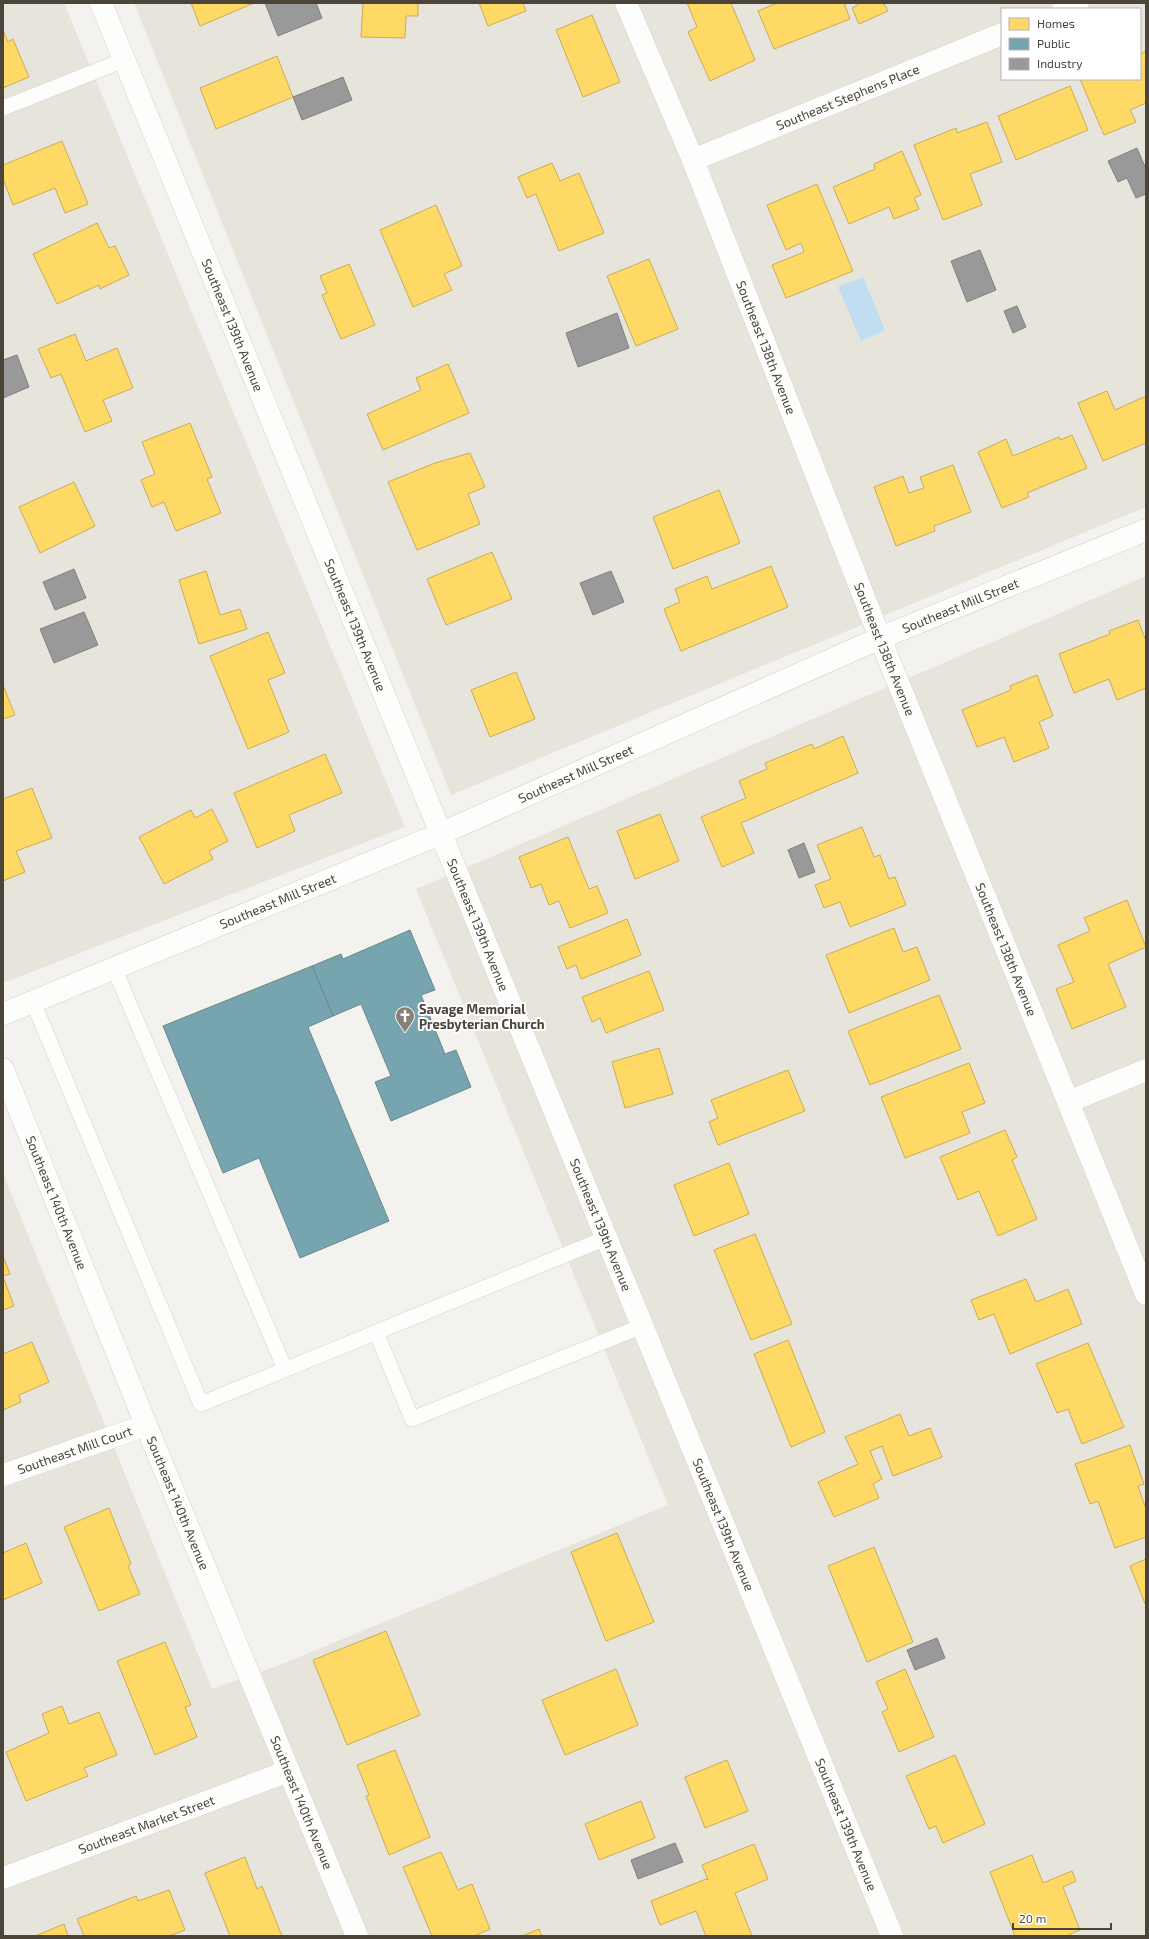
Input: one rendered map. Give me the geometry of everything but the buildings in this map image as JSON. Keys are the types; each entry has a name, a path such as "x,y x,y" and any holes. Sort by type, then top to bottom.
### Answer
{"street":[{"name":"Southeast 139th Avenue","path":"101,3 892,1936"},
{"name":"Southeast 138th Avenue","path":"626,3 692,160 880,638 1146,1294"},
{"path":"1066,8 1078,3"},
{"name":"Southeast Stephens Place","path":"692,160 1001,34"},
{"name":"Southeast Mill Street","path":"3,1014 440,834 880,638 1146,530"},
{"name":"Southeast 140th Avenue","path":"3,1069 146,1425 357,1936"},
{"path":"1068,1102 1146,1070"},
{"name":"Southeast Mill Court","path":"3,1475 146,1425"},
{"name":"Southeast Market Street","path":"3,1878 289,1770"}],"lane":[{"path":"3,108 124,60"},
{"path":"114,968 285,1369"},
{"path":"34,1002 201,1404 606,1238"},
{"path":"376,1332 412,1419 642,1326"}],"shaded area":[{"path":"3,3 64,3 405,827 3,983"},
{"path":"134,3 1146,3 1146,507 451,795"},
{"path":"1146,576 1146,1936 3,1936 3,1173 212,1689 282,1664 668,1505 416,889"}],"water":[{"path":"863,277 885,330 861,341 838,287"}],"place":[{"name":"Savage Memorial Presbyterian Church","path":"405,1033"}]}
